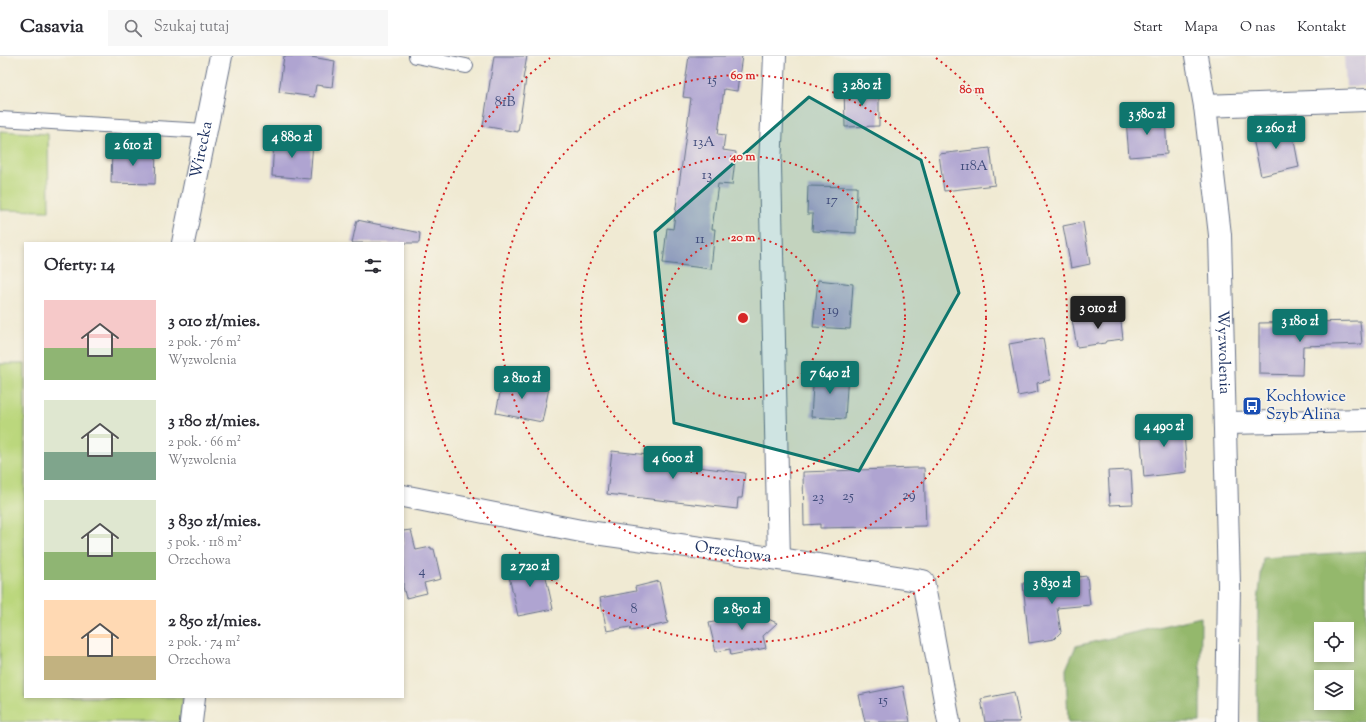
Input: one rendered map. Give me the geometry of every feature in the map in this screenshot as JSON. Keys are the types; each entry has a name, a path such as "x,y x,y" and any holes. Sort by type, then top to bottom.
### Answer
{"street":[{"name":"Wirecka","path":"183,242 220,56"},
{"path":"775,56 770,166 779,559"},
{"name":"Wyzwolenia","path":"1196,56 1205,106 1220,236 1229,585 1227,722"},
{"path":"1205,106 1366,100"},
{"path":"1226,424 1366,420"},
{"name":"Orzechowa","path":"404,496 580,530 923,581 949,722"},
{"path":"191,722 194,698"}],"lane":[{"path":"416,56 466,66"},
{"path":"0,119 206,131"}],"highlighted area":[{"path":"809,97 921,160 959,293 859,471 674,423 655,232"}],"shaded area":[{"path":"1344,56 1366,56 1366,86 1346,87"}],"green space":[{"path":"0,131 48,134 49,211 0,210"},
{"path":"0,364 24,364 24,698 183,698 180,722 0,722"},
{"path":"1366,551 1366,722 1257,722 1258,602 1263,558"},
{"path":"1201,617 1200,722 1068,722 1066,669 1076,646"}],"building":[{"path":"284,56 305,56 335,61 332,87 316,85 314,97 279,92"},
{"path":"494,56 527,56 523,79 526,79 518,132 483,126"},
{"path":"689,56 742,56 737,91 724,89 718,134 725,135 723,150 736,152 732,185 718,184 712,229 715,229 711,269 663,263 667,228 673,229 691,98 683,97"},
{"path":"844,87 879,87 879,126 845,127"},
{"path":"1165,116 1167,154 1129,157 1126,119"},
{"path":"1291,125 1299,167 1261,176 1252,134"},
{"path":"274,140 313,143 310,179 272,176"},
{"path":"990,148 995,185 944,191 939,154"},
{"path":"112,150 156,152 155,184 111,183"},
{"path":"808,186 857,187 856,233 812,231 813,214 807,214"},
{"path":"357,220 420,233 419,243 352,242"},
{"path":"1083,222 1090,264 1071,268 1063,226"},
{"path":"818,280 853,284 850,329 813,327"},
{"path":"1120,313 1123,339 1077,347 1072,320"},
{"path":"1360,321 1362,344 1303,346 1302,375 1259,374 1259,323"},
{"path":"1043,338 1050,380 1037,383 1038,392 1018,396 1009,344"},
{"path":"814,371 848,373 845,419 811,417"},
{"path":"503,378 549,388 542,422 496,413"},
{"path":"1183,419 1187,472 1144,477 1140,430 1149,429 1148,423"},
{"path":"657,449 691,453 690,466 745,473 742,498 738,498 737,509 607,494 612,451 657,456"},
{"path":"924,468 926,526 820,528 820,524 804,525 803,472"},
{"path":"1131,470 1133,504 1110,505 1108,471"},
{"path":"411,530 416,550 431,547 431,549 434,549 441,579 424,583 427,593 406,598 404,591 404,531"},
{"path":"542,559 553,609 518,616 507,567"},
{"path":"1087,576 1090,605 1057,608 1061,632 1054,639 1029,643 1023,583"},
{"path":"659,581 668,623 631,631 630,627 607,631 600,598 636,591 635,587"},
{"path":"764,606 766,618 777,623 763,636 766,648 731,655 730,649 716,652 709,623 724,620 722,615"},
{"path":"903,686 910,722 865,722 859,695"},
{"path":"1014,692 1020,722 985,722 981,699"}],"place":[{"name":"Kochłowice Szyb Alina","path":"1252,406"}]}
